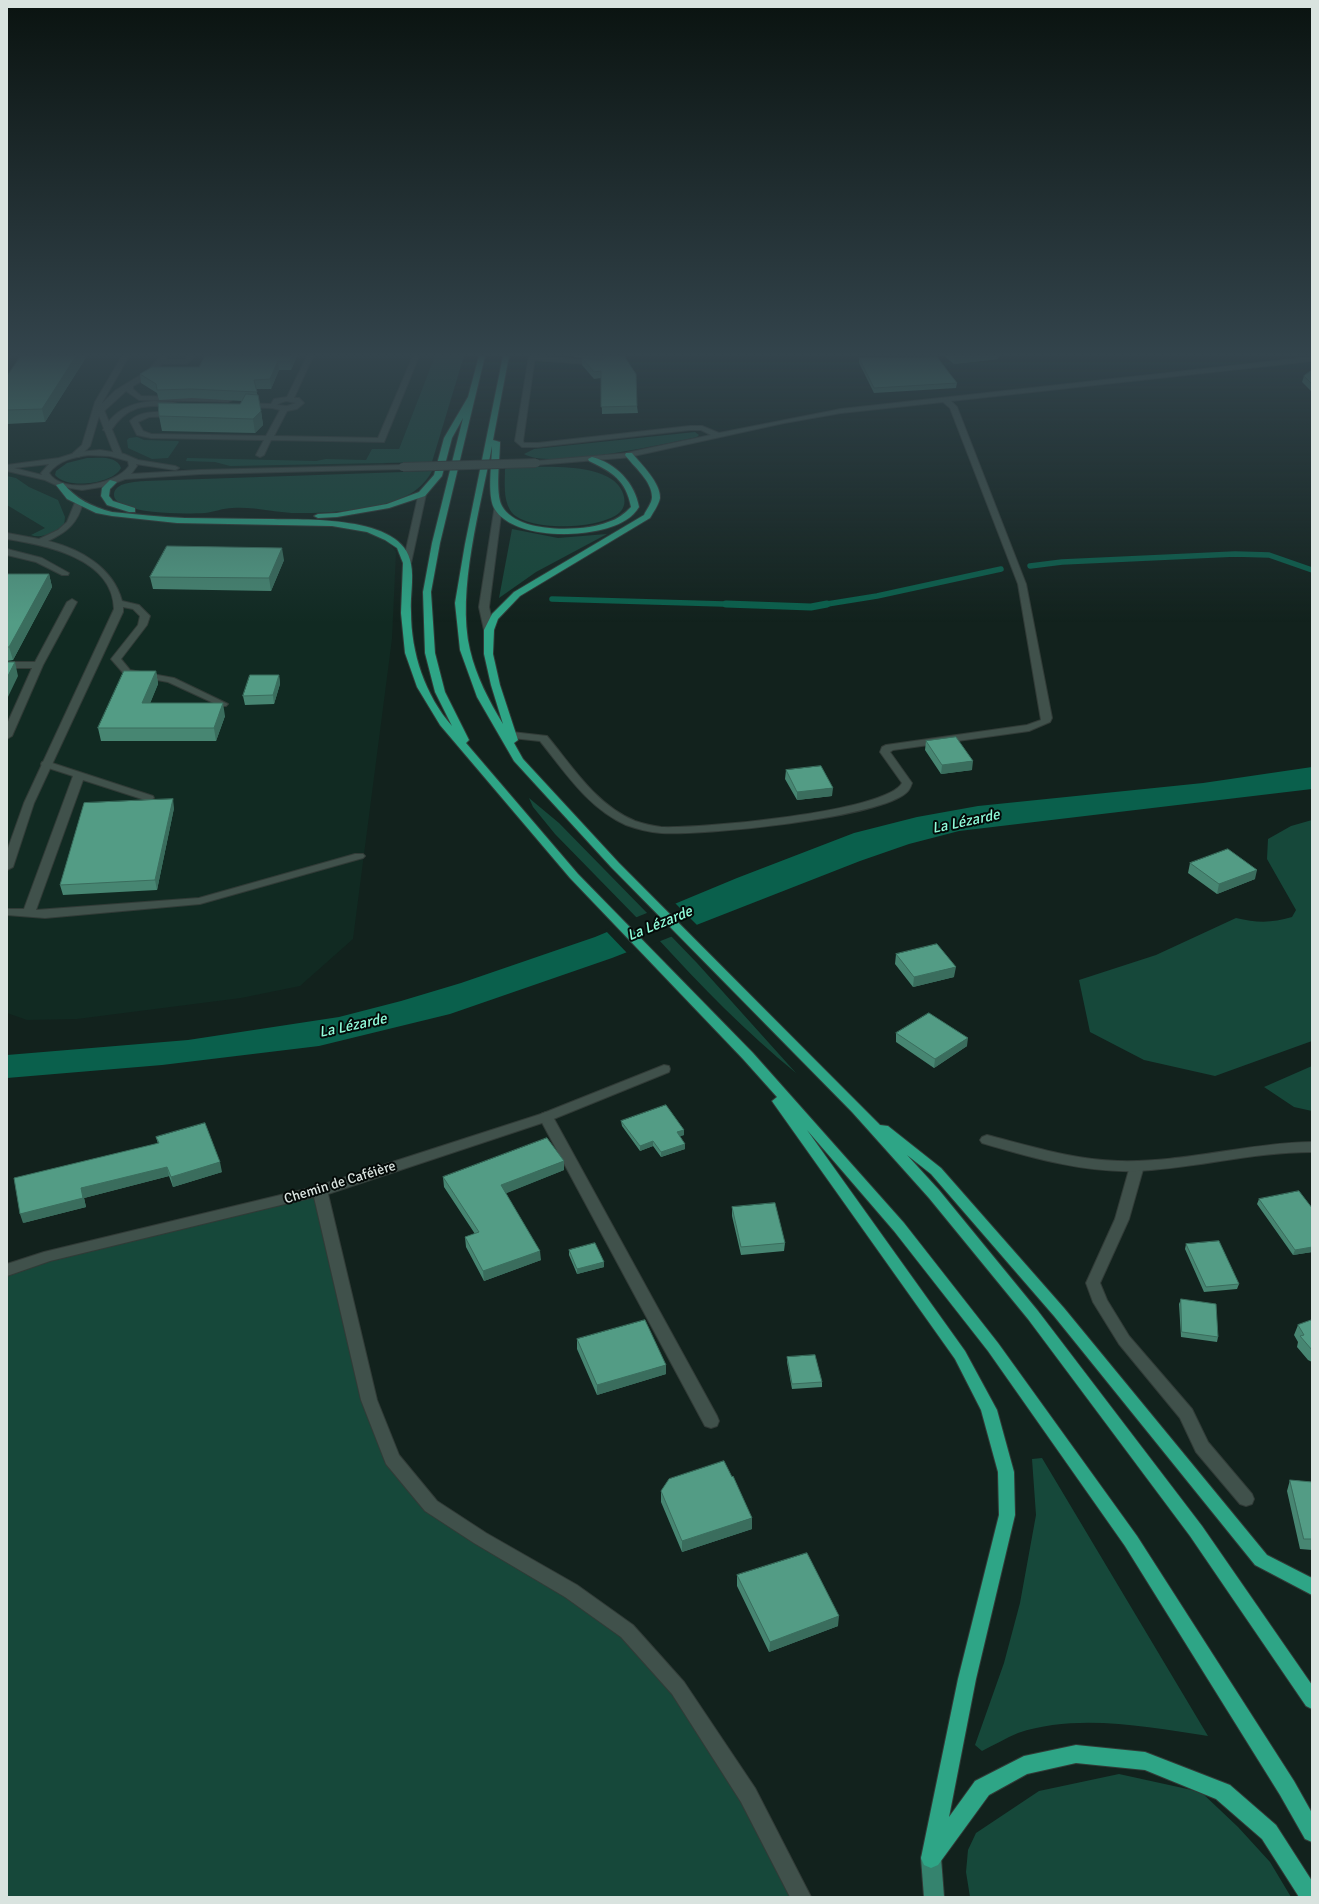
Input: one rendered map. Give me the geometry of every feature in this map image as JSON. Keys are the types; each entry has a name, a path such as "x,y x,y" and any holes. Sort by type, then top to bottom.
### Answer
{"highway":[{"path":"113,482 106,488 105,496 110,503 119,507 156,513 282,516 337,515 389,506 422,494 438,476 446,445"},
{"path":"459,445 436,543 427,592 430,653 440,692 477,764"},
{"path":"489,445 469,544 460,603 467,657 482,697 519,761 615,865 857,1109 934,1194 1033,1315 1196,1531 1312,1700"},
{"path":"497,445 495,494 498,507 518,523 534,529 552,531 580,530 600,527 623,519 635,507 634,494 625,481 614,470 592,459"},
{"path":"519,761 487,648 489,630 494,618 502,606 517,594 618,535 647,516 656,499 655,490 647,476 629,455"},
{"path":"60,485 70,497 99,511 144,518 324,523 355,527 388,538 401,547 407,563 406,613 410,653 422,687 444,723 477,764 574,876 748,1056 899,1227 993,1347 1131,1541 1287,1788 1312,1832"},
{"path":"748,1056 960,1355 989,1410 1006,1472 1007,1514 966,1678 931,1858"},
{"path":"857,1109 936,1171 1059,1312 1261,1560 1312,1587"},
{"path":"931,1858 982,1788 1024,1765 1076,1754 1145,1760 1223,1792 1269,1832 1311,1897"}],"main road":[{"path":"931,1858 934,1897"}],"street":[{"path":"76,455 86,445"},
{"path":"114,445 118,454"},
{"path":"260,455 265,445"},
{"path":"124,477 200,472 284,472 403,467 536,464 629,455 674,445"},
{"path":"512,735 543,738 581,786 604,808 628,822 648,828 667,830 722,827 857,807 876,802 902,791 907,783 885,752 886,749 890,747 1029,728 1045,722 1048,718 1022,584 968,445"},
{"path":"7,468 61,460 76,455 95,453 118,454 131,460 200,472"},
{"path":"47,478 45,473 48,469 61,460"},
{"path":"7,468 47,478 60,485 86,487 113,482 124,477 131,471 133,466 131,460"},
{"path":"407,563 422,494"},
{"path":"40,542 66,530 72,524 77,513 79,502"},
{"path":"489,630 484,607 498,507"},
{"path":"7,536 60,547 86,559 106,576 119,603 118,612 46,764 30,802 7,867"},
{"path":"7,552 39,560 65,573"},
{"path":"7,736 38,664 72,602"},
{"path":"119,603 136,607 145,616 142,625 116,659 127,672 170,680 223,704"},
{"path":"7,665 38,664"},
{"path":"46,764 78,776 149,798"},
{"path":"29,913 78,776"},
{"path":"7,912 45,914 200,901 359,856"},
{"name":"Chemin de Caféière","path":"7,1270 49,1256 320,1191 546,1117 664,1069"},
{"path":"546,1117 711,1421"},
{"path":"988,1140 1090,1165 1137,1166 1238,1153 1312,1147"},
{"path":"1137,1166 1122,1219 1093,1283 1100,1302 1124,1340 1186,1414 1202,1447 1246,1499"},
{"path":"320,1191 369,1400 392,1459 431,1506 480,1538 572,1591 627,1631 678,1688 748,1795 801,1897"}],"shaded area":[{"path":"7,445 401,445 388,462 375,469 200,472 160,465 108,453 68,457 45,473 60,485 70,497 99,511 144,518 355,527 386,539 396,552 392,639 353,939 300,986 241,998 77,1019 27,1020 7,1013"},
{"path":"128,445 177,445 168,458 152,459 128,448"},
{"path":"401,445 437,445 432,462 230,466 215,462 186,461 187,458 316,461 326,459 366,460 372,449 399,449"},
{"path":"573,445 661,445 608,454 557,459 538,458 524,454 534,449"},
{"path":"87,458 111,459 116,461 121,468 116,474 109,478 90,483 79,484 69,482 61,480 55,475 56,471 67,463"},
{"path":"505,468 570,468 602,474 614,481 622,491 624,506 621,511 612,517 599,522 564,526 531,523 518,517 510,510 506,500"},
{"path":"432,471 418,489 395,501 354,510 325,513 291,513 240,508 205,513 164,513 132,508 119,502 114,495 118,487 131,482"},
{"path":"7,476 16,478 29,487 58,500 65,517 64,526 53,533 40,536 31,535 45,528 7,505"},
{"path":"512,529 558,538 607,534 536,572 499,598"},
{"path":"529,798 559,823 649,915 638,919 555,834 533,807"},
{"path":"1312,820 1312,1041 1215,1076 1144,1060 1090,1032 1079,980 1156,955 1236,918 1264,922 1292,917 1296,910 1267,859 1268,839 1291,826"},
{"path":"670,935 796,1073 725,1009 658,939"},
{"path":"1312,1066 1312,1111 1294,1107 1264,1087"},
{"path":"320,1191 392,1459 431,1506 571,1591 678,1688 801,1897 7,1897 7,1270"},
{"path":"1042,1458 1208,1736 1137,1726 1088,1723 1041,1727 1018,1733 982,1751 975,1745 1004,1663 1020,1603 1036,1515 1032,1459"},
{"path":"1119,1774 1201,1792 1238,1827 1270,1862 1291,1897 970,1897 966,1872 968,1850 976,1833 1039,1791"}],"water":[{"name":"La Lézarde","path":"1312,767 1312,789 959,831 909,844 860,861 612,958 450,1014 319,1046 162,1065 7,1078 7,1055 188,1040 339,1017 401,1001 461,983 595,937 737,878 854,833 917,817 978,806 1203,783"}],"pier":[{"path":"674,902 698,926 628,954 605,930"}],"building":[{"path":"167,546 282,548 269,578 150,577"},
{"path":"7,574 49,574 9,647 7,647"},
{"path":"7,662 15,662 7,678"},
{"path":"124,671 156,671 142,703 223,703 214,728 98,728"},
{"path":"250,675 279,675 273,695 243,696"},
{"path":"956,737 973,761 942,765 926,741"},
{"path":"821,766 833,788 797,792 786,770"},
{"path":"173,799 155,880 60,885 84,803"},
{"path":"1228,849 1257,870 1219,884 1190,863"},
{"path":"937,944 956,967 914,977 896,954"},
{"path":"929,1013 968,1038 935,1059 896,1033"},
{"path":"666,1105 684,1130 677,1132 685,1144 661,1152 653,1141 640,1146 621,1121"},
{"path":"205,1123 220,1162 171,1177 167,1167 81,1188 83,1198 20,1214 14,1178 159,1143 156,1137"},
{"path":"547,1138 564,1161 501,1185 540,1251 483,1271 465,1237 479,1232 443,1177"},
{"path":"1299,1191 1312,1208 1312,1247 1295,1250 1259,1199"},
{"path":"775,1203 785,1243 741,1247 732,1207"},
{"path":"1219,1241 1239,1284 1206,1287 1186,1244"},
{"path":"595,1243 604,1262 577,1269 569,1250"},
{"path":"1181,1299 1216,1304 1218,1337 1182,1332"},
{"path":"645,1320 666,1365 597,1385 577,1339"},
{"path":"1312,1320 1312,1350 1300,1336 1304,1335 1298,1325"},
{"path":"815,1355 822,1382 792,1384 787,1357"},
{"path":"724,1461 732,1477 733,1476 752,1518 682,1541 661,1491 669,1479"},
{"path":"1290,1480 1312,1482 1312,1539 1304,1539"},
{"path":"807,1553 839,1616 770,1642 737,1575"}],"waterway":[{"path":"1030,566 1062,562 1235,554 1269,555 1312,570"},
{"path":"826,604 877,596 1001,569"},
{"path":"552,599 737,604"},
{"path":"726,604 737,604"},
{"path":"737,604 758,605"},
{"path":"737,604 811,607 826,604"},
{"path":"821,605 826,604"}]}
